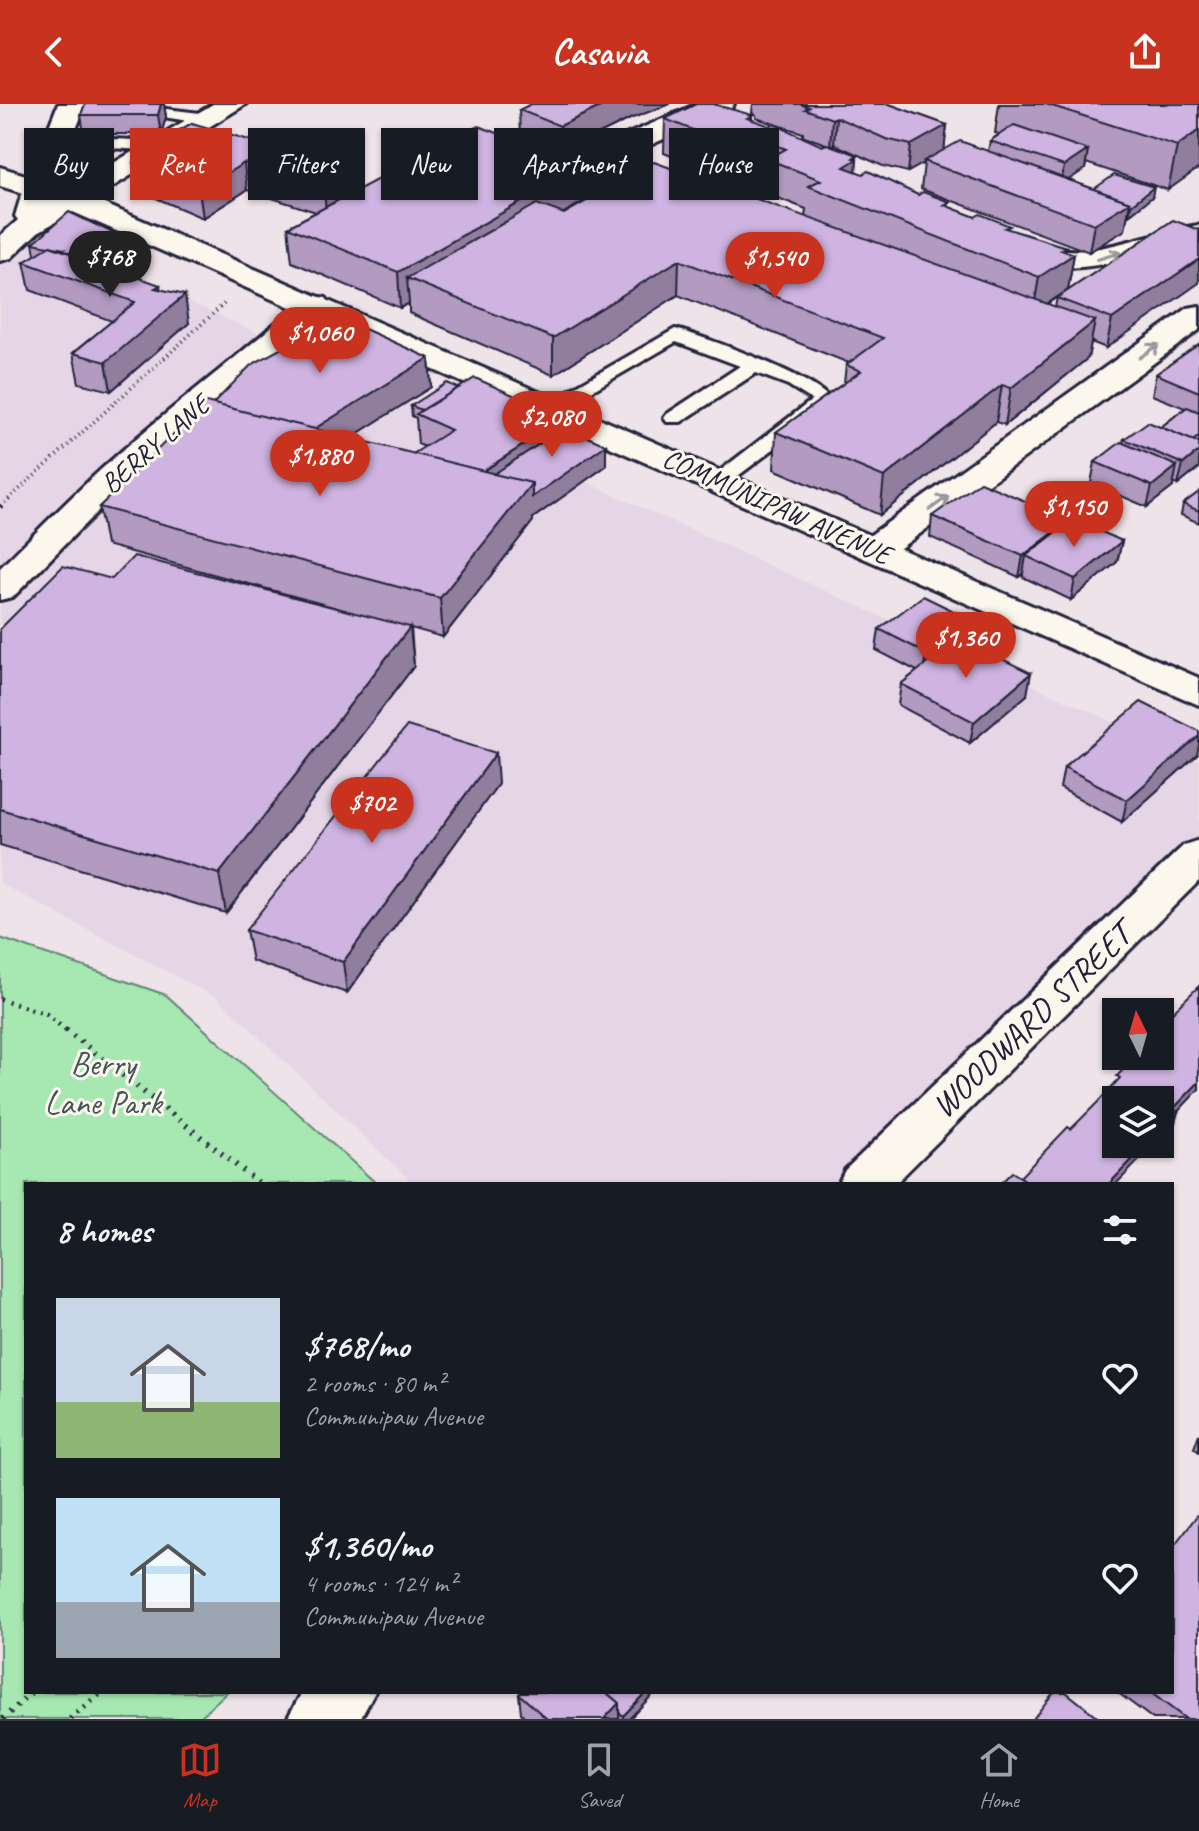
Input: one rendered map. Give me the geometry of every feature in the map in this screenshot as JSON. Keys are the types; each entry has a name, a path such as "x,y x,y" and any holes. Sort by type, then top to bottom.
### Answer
{"street":[{"path":"193,128 232,104"},
{"path":"65,128 77,105"},
{"path":"653,133 709,108 738,128"},
{"path":"0,252 28,226 130,167"},
{"name":"COMMUNIPAW AVENUE","path":"0,176 24,183"},
{"path":"28,226 34,200"},
{"name":"COMMUNIPAW AVENUE","path":"73,201 1199,693"},
{"path":"992,238 1036,257 1068,262 1100,260 1165,237 1199,234"},
{"name":"BERRY LANE","path":"0,589 124,467 180,418 245,369 315,305"},
{"path":"875,549 1199,315"},
{"name":"WOODWARD STREET","path":"865,1182 1199,855"},
{"path":"317,1719 343,1694"}],"lane":[{"path":"125,111 208,119"},
{"path":"550,407 670,336 683,335 809,387 821,397 823,404 719,481"},
{"path":"674,418 755,365"}],"path":[{"path":"0,507 252,278"},
{"path":"0,999 46,1014 257,1182"},
{"path":"3,1719 30,1694"},
{"path":"70,1719 100,1694"}],"shaded area":[{"path":"31,230 1199,761 1199,857 873,1182 412,1182 219,999 0,883 0,256"}],"green space":[{"name":"Berry Lane Park","path":"0,938 166,995 375,1182 24,1182 24,1694 225,1694 198,1719 0,1719"}],"building":[{"path":"85,104 161,104 158,115 81,115"},
{"path":"531,104 606,104 560,126 519,110"},
{"path":"696,104 713,104 752,115 747,118 770,126 774,124 822,146 827,144 857,155 853,158 857,159 844,167 863,174 868,171 918,195 923,192 950,202 944,205 975,217 980,214 1010,226 1005,228 1066,247 1061,250 1074,254 1039,277 808,186 821,180 779,164 779,153 786,149 779,146 779,128 688,128 665,119"},
{"path":"800,104 889,104 947,125 911,145 886,139 836,117 832,119 805,109 809,107"},
{"path":"1046,104 1199,104 1199,130 1177,146"},
{"path":"192,123 209,128 183,128"},
{"path":"1014,125 1088,150 1064,166 990,141"},
{"path":"478,126 494,132 494,200 525,200 398,272 288,227 339,200 365,200 365,186 381,178 381,200 478,200 478,128 474,128"},
{"path":"232,135 248,140 248,164 244,163 232,170"},
{"path":"960,141 1130,202 1094,224 924,161"},
{"path":"653,163 669,167 669,200 759,200 1095,321 1011,388 1002,385 884,477 776,432 861,371 846,365 883,338 679,260 553,338 407,278 537,204 564,214 588,200 653,200"},
{"path":"1114,175 1154,187 1131,205 1094,189"},
{"path":"69,212 113,233 86,259 64,249 33,243"},
{"path":"1173,220 1199,230 1199,259 1112,319 1057,298"},
{"path":"50,246 160,285 155,288 185,295 106,362 73,353 135,302 24,262"},
{"path":"338,317 429,358 314,429 213,404 251,365"},
{"path":"1199,344 1199,392 1156,374"},
{"path":"475,378 565,418 483,471 413,454 451,430 416,414"},
{"path":"447,383 458,388 422,410 411,406"},
{"path":"206,402 532,483 440,598 99,507"},
{"path":"1187,407 1199,412 1199,436 1193,441 1161,427"},
{"path":"1148,422 1199,443 1199,451 1183,464 1124,439"},
{"path":"565,427 606,445 532,497 532,483 494,474"},
{"path":"1121,442 1177,466 1152,486 1095,462"},
{"path":"980,482 1070,520 1023,556 932,516"},
{"path":"1199,492 1199,511 1183,504"},
{"path":"1073,519 1122,541 1075,579 1026,556"},
{"path":"134,556 410,627 219,874 0,809 0,629 63,566 112,579"},
{"path":"923,596 970,619 926,653 879,629"},
{"path":"959,638 1031,673 974,722 901,684"},
{"path":"1141,702 1199,731 1199,736 1127,800 1064,767"},
{"path":"407,726 496,753 343,962 246,930"},
{"path":"1199,986 1199,1082 1174,1108 1174,1086 1113,1086 1120,1078 1117,1076 1123,1070 1174,1070 1174,1010"},
{"path":"1102,1098 1102,1158 1134,1158 1111,1182 1028,1182 1020,1177 1068,1127 1071,1129"},
{"path":"1012,1172 1028,1182 1002,1182"},
{"path":"1199,1513 1199,1719 1186,1719 1153,1694 1174,1694 1174,1545"},
{"path":"519,1694 608,1694 619,1703 604,1719 547,1719"},
{"path":"608,1694 644,1694 623,1716 619,1712 619,1703"},
{"path":"1052,1694 1069,1694 1100,1719 1033,1719"}]}
